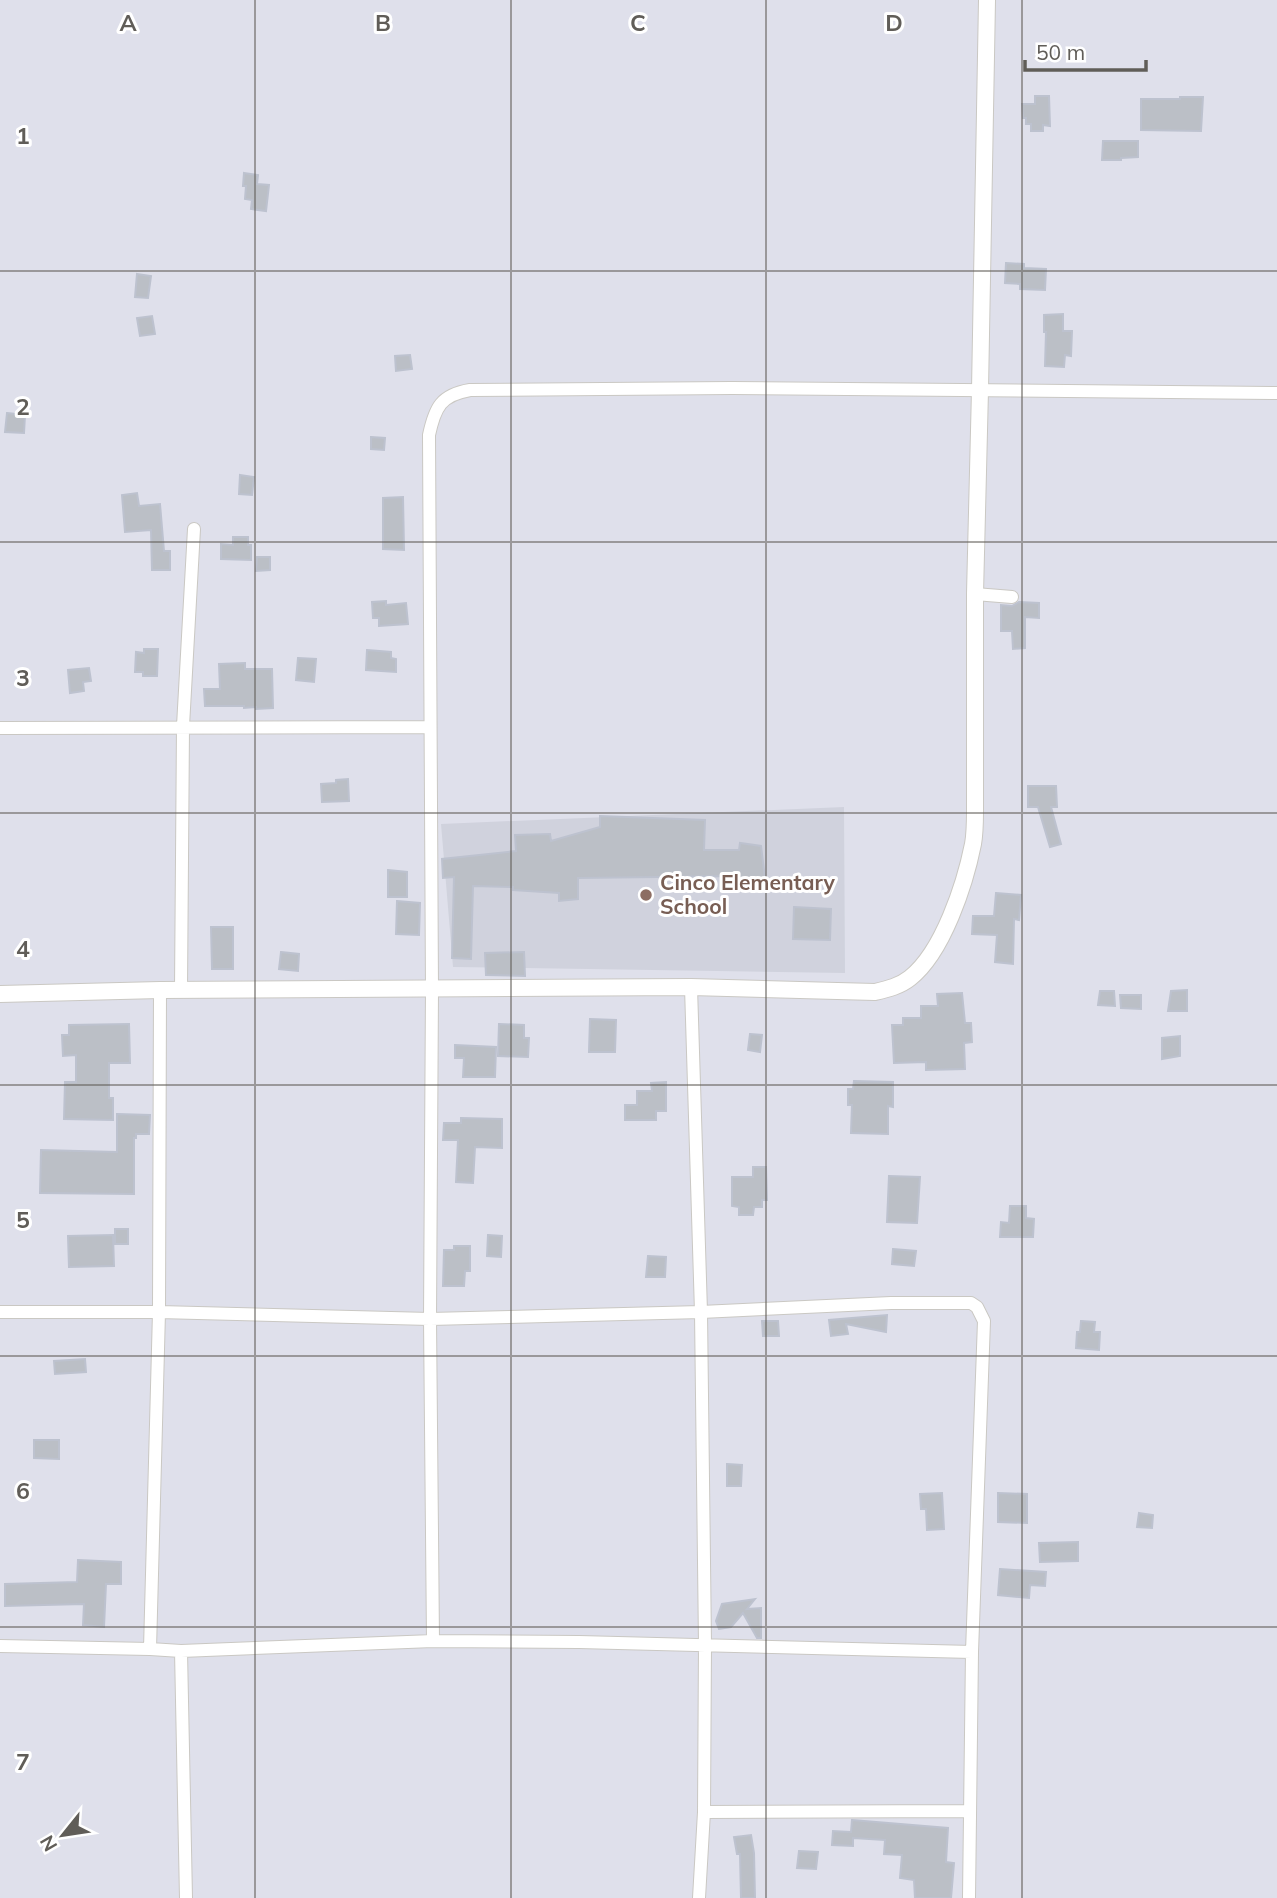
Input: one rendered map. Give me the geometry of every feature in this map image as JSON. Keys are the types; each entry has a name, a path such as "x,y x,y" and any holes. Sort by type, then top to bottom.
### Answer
{"street":[{"path":"0,994 160,990 691,987 875,992 894,988 911,978 934,950 952,913 974,841 975,594 987,0"},
{"path":"433,1641 429,435 433,416 444,399 470,390 732,388 1277,393"},
{"path":"181,990 183,726 194,529"},
{"path":"975,594 1012,597"},
{"path":"0,728 429,727"},
{"path":"691,987 701,1312 705,1645 704,1812 699,1898"},
{"path":"150,1649 159,1312 160,990"},
{"path":"0,1312 159,1312 430,1319 701,1312 891,1303 971,1303 977,1307 984,1321 972,1652 969,1898"},
{"path":"0,1646 181,1651 433,1641 972,1652"},
{"path":"181,1651 186,1898"},
{"path":"704,1812 970,1811"}],"shaded area":[{"name":"Cinco Elementary School","path":"844,807 845,973 453,967 441,824"}],"building":[{"path":"1035,96 1049,96 1050,126 1043,125 1043,131 1031,131 1031,124 1026,124 1026,118 1023,118 1022,104 1035,104"},
{"path":"1203,97 1201,131 1141,130 1141,99"},
{"path":"1103,141 1138,141 1138,157 1102,160"},
{"path":"244,173 258,175 257,184 269,185 266,211 251,209 252,200 245,199"},
{"path":"1006,263 1024,264 1024,268 1046,269 1045,290 1020,289 1020,284 1005,283"},
{"path":"137,274 151,276 148,298 135,297"},
{"path":"1063,314 1063,331 1072,331 1071,356 1065,355 1064,367 1045,366 1044,315"},
{"path":"152,316 155,334 140,336 137,318"},
{"path":"410,355 412,369 396,371 395,356"},
{"path":"7,413 25,415 24,433 5,432"},
{"path":"371,437 385,438 384,450 371,449"},
{"path":"240,475 254,477 252,495 239,494"},
{"path":"137,493 139,506 160,504 164,551 170,551 170,570 152,570 151,530 125,532 122,495"},
{"path":"403,497 404,550 383,549 383,498"},
{"path":"233,537 248,537 251,560 221,559 221,544 233,545"},
{"path":"257,557 270,557 270,570 256,571"},
{"path":"386,601 386,605 406,603 408,624 379,626 379,618 373,618 372,602"},
{"path":"1019,602 1039,603 1039,618 1025,617 1025,648 1013,649 1012,631 1001,631 1001,605 1012,606"},
{"path":"144,649 158,649 157,676 143,676 143,672 135,672 136,652 144,653"},
{"path":"367,650 391,652 391,658 396,659 396,672 366,670"},
{"path":"298,658 316,659 314,682 296,680"},
{"path":"245,663 245,669 272,669 273,708 205,706 204,689 220,689 219,664"},
{"path":"89,668 91,681 83,682 84,691 70,693 68,670"},
{"path":"348,779 349,801 322,802 321,784"},
{"path":"1028,786 1056,786 1057,807 1051,807 1061,844 1050,847 1038,807 1028,807"},
{"path":"600,816 705,820 704,850 739,850 740,843 761,846 766,886 736,888 737,876 578,878 578,899 559,901 559,893 513,890 513,887 473,886 471,959 452,958 454,877 443,878 442,859 516,851 515,835 550,834 551,841 600,827"},
{"path":"388,870 407,872 407,897 388,897"},
{"path":"996,893 1021,895 1019,920 1014,919 1013,964 995,962 997,935 972,934 973,916 994,916"},
{"path":"397,901 420,903 419,935 396,934"},
{"path":"794,907 831,909 830,940 793,939"},
{"path":"211,927 233,927 233,969 212,969"},
{"path":"281,952 299,954 298,971 279,969"},
{"path":"524,952 525,976 486,975 485,953"},
{"path":"1187,990 1187,1011 1168,1011 1171,991"},
{"path":"1100,991 1114,991 1115,1006 1098,1005"},
{"path":"962,993 965,1023 971,1023 972,1042 964,1043 965,1069 926,1070 926,1062 894,1063 892,1025 903,1025 903,1018 921,1018 921,1006 938,1006 937,994"},
{"path":"1120,995 1141,995 1141,1009 1121,1008"},
{"path":"590,1019 616,1020 615,1052 589,1052"},
{"path":"129,1024 130,1063 109,1063 109,1098 113,1098 113,1120 64,1119 65,1082 76,1082 76,1055 63,1056 62,1035 69,1035 69,1025"},
{"path":"499,1024 524,1025 524,1038 529,1038 528,1057 498,1056"},
{"path":"750,1034 762,1035 760,1052 748,1050"},
{"path":"1180,1036 1180,1056 1162,1059 1162,1038"},
{"path":"455,1045 496,1047 495,1077 463,1077 464,1058 455,1058"},
{"path":"854,1081 893,1082 893,1107 888,1106 888,1134 851,1133 852,1105 848,1105 848,1089 853,1089"},
{"path":"666,1082 666,1111 656,1111 656,1120 625,1120 625,1105 637,1105 637,1091 652,1091 651,1083"},
{"path":"117,1114 150,1115 149,1134 136,1134 134,1138 134,1194 40,1193 41,1150 117,1152"},
{"path":"461,1118 502,1119 502,1148 475,1147 473,1183 456,1182 458,1140 443,1140 444,1123 461,1123"},
{"path":"753,1167 766,1167 767,1200 762,1200 762,1207 754,1207 753,1215 739,1215 739,1207 732,1206 732,1177 753,1177"},
{"path":"889,1176 920,1177 917,1223 887,1222"},
{"path":"1010,1206 1026,1206 1026,1218 1034,1219 1033,1237 1000,1237 1001,1222 1009,1223"},
{"path":"115,1229 128,1229 128,1244 115,1244"},
{"path":"113,1235 114,1266 69,1267 68,1236"},
{"path":"488,1235 502,1236 501,1257 487,1256"},
{"path":"454,1246 470,1246 470,1271 465,1271 464,1286 443,1286 444,1250 454,1250"},
{"path":"893,1249 916,1251 914,1266 892,1264"},
{"path":"648,1256 666,1257 665,1277 646,1277"},
{"path":"887,1315 886,1332 846,1324 848,1334 831,1336 829,1320"},
{"path":"762,1321 778,1321 779,1336 763,1336"},
{"path":"1081,1321 1095,1322 1094,1332 1100,1332 1099,1350 1076,1348"},
{"path":"85,1359 86,1372 55,1374 54,1361"},
{"path":"34,1440 59,1440 59,1459 34,1458"},
{"path":"727,1464 742,1465 741,1486 727,1486"},
{"path":"942,1493 944,1529 927,1530 926,1509 921,1509 920,1494"},
{"path":"998,1493 1027,1494 1027,1523 998,1522"},
{"path":"1139,1513 1153,1515 1152,1528 1137,1527"},
{"path":"1078,1542 1078,1561 1040,1562 1039,1543"},
{"path":"78,1560 121,1562 121,1584 106,1584 104,1627 83,1625 84,1604 5,1606 5,1584 77,1582"},
{"path":"1000,1569 1046,1572 1045,1586 1030,1585 1029,1598 998,1595"},
{"path":"755,1599 747,1609 761,1608 761,1638 757,1638 743,1613 731,1627 719,1629 716,1621 722,1604"},
{"path":"852,1820 948,1828 946,1862 954,1863 951,1898 915,1898 914,1880 900,1878 902,1855 884,1854 885,1840 853,1838 853,1846 832,1845 833,1831 851,1832"},
{"path":"751,1835 755,1898 741,1898 740,1854 737,1854 734,1837"},
{"path":"799,1851 818,1852 816,1869 797,1868"}],"place":[{"name":"Cinco Elementary School","path":"646,895"}]}
